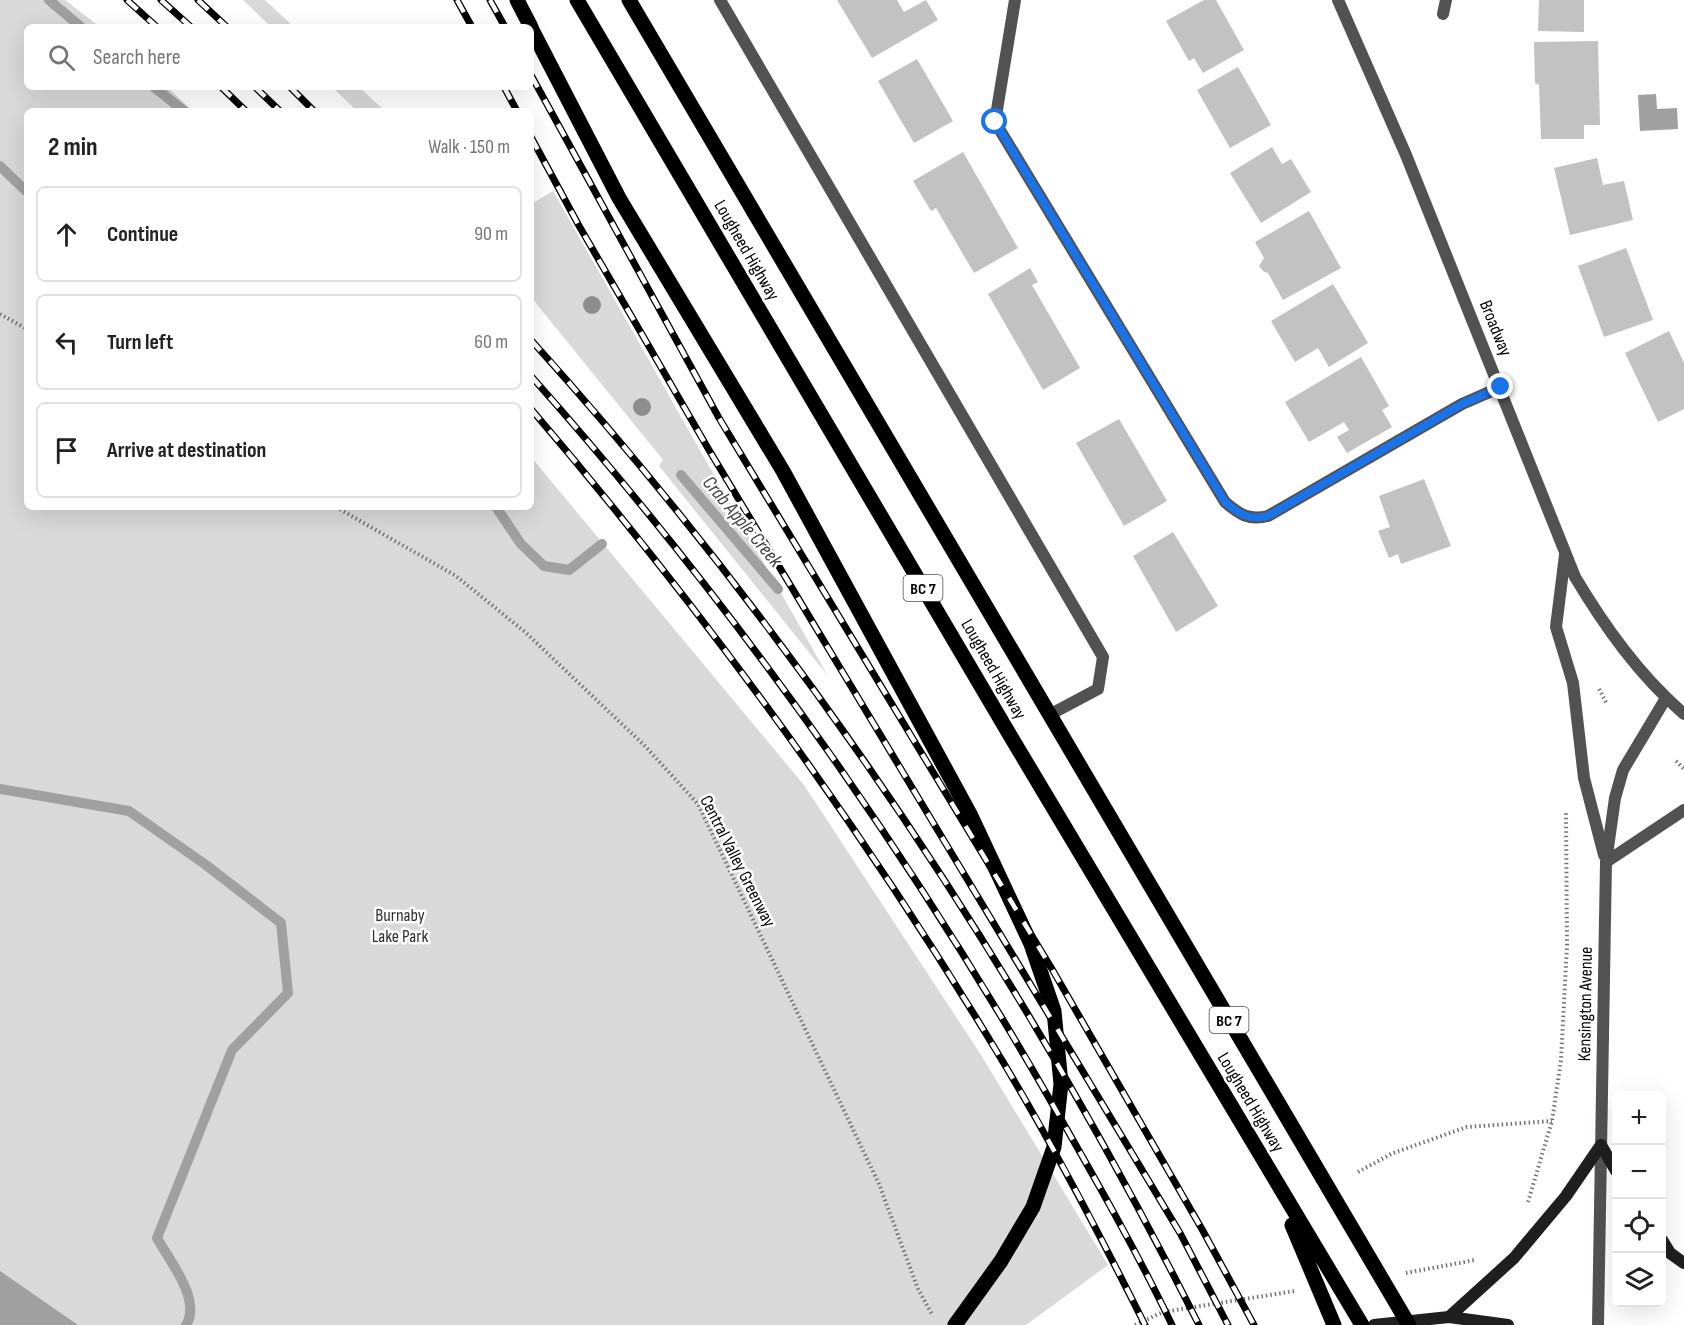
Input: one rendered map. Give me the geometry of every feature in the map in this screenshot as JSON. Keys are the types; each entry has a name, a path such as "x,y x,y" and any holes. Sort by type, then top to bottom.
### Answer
{"main road":[{"path":"517,0 529,24"},
{"name":"Lougheed Highway","path":"577,0 1362,1325"},
{"name":"Lougheed Highway","path":"629,0 1051,714 1408,1325"},
{"path":"534,33 619,198 783,471 964,804 1031,944 1054,1011 1060,1084 1054,1147 1034,1208 1001,1262 955,1325"},
{"path":"1449,1317 1521,1249 1566,1197 1601,1145 1612,1163"},
{"path":"1272,1175 1334,1325"},
{"path":"1666,1246 1670,1253 1684,1263"},
{"path":"1374,1325 1449,1317 1508,1325"}],"street":[{"path":"720,0 1103,657 1098,689 1051,714"},
{"path":"1015,0 995,122 1225,502 1234,510 1248,517 1268,516 1462,404 1501,387"},
{"name":"Broadway","path":"1338,0 1345,6 1501,387 1565,555 1607,630 1666,698 1684,714"},
{"path":"1443,14 1446,0"},
{"path":"1565,555 1556,627 1573,683 1584,778 1606,862 1684,810"},
{"name":"Kensington Avenue","path":"1598,1325 1606,862 1615,798 1623,770 1666,698"}],"path":[{"path":"0,314 24,327"},
{"name":"Central Valley Greenway","path":"341,510 456,576 525,632 644,745 698,804 879,1184 918,1289 937,1325"},
{"path":"1676,761 1684,769"},
{"path":"1525,1213 1552,1122 1561,1060 1567,945 1566,809"},
{"path":"1358,1172 1393,1153 1467,1127 1552,1122"},
{"path":"1458,1264 1478,1259"}],"green space":[{"name":"Burnaby Lake Park","path":"0,0 65,0 96,24 24,24 24,90 170,90 190,108 24,108 24,510 534,510 534,461 804,785 981,1055 1108,1265 1026,1325 0,1325"},
{"path":"243,0 265,0 291,24 268,24"},
{"path":"335,90 362,90 382,108 354,108"},
{"path":"553,191 828,676 659,466 663,460 534,301 534,202"}],"shaded area":[{"path":"1656,94 1657,109 1677,108 1678,129 1640,131 1638,95"},
{"path":"0,1271 78,1325 0,1325"}],"building":[{"path":"837,0 897,0 904,12 926,0 938,20 872,58"},
{"path":"1204,0 1216,0 1244,50 1203,73 1194,58 1189,61 1166,21"},
{"path":"1539,0 1584,0 1584,32 1538,31"},
{"path":"1598,41 1600,125 1584,125 1584,139 1541,139 1539,85 1535,83 1534,42"},
{"path":"917,59 953,121 914,143 878,81"},
{"path":"1238,67 1271,125 1230,148 1197,90"},
{"path":"1272,147 1282,164 1291,159 1311,192 1261,223 1230,173"},
{"path":"963,152 1018,248 974,273 936,208 931,211 913,181"},
{"path":"1597,158 1603,185 1624,181 1633,220 1570,235 1554,168"},
{"path":"1309,211 1341,268 1283,300 1268,273 1259,266 1264,258 1255,242"},
{"path":"1626,248 1653,320 1604,337 1578,266"},
{"path":"1030,268 1038,282 1032,285 1080,368 1043,390 988,294"},
{"path":"1333,284 1368,343 1329,367 1318,348 1295,362 1271,321"},
{"path":"1669,331 1684,363 1684,409 1658,422 1625,353"},
{"path":"1361,357 1389,406 1382,410 1392,427 1347,453 1337,437 1349,430 1344,422 1309,442 1285,402"},
{"path":"1119,419 1167,501 1124,526 1076,443"},
{"path":"1424,479 1451,546 1401,564 1398,554 1389,558 1378,531 1390,527 1379,496"},
{"path":"1173,532 1218,606 1176,632 1133,556"}],"waterway":[{"path":"49,0 77,24"},
{"path":"158,90 180,108"},
{"name":"Crab Apple Creek","path":"0,166 24,189"},
{"name":"Crab Apple Creek","path":"681,475 778,589"},
{"name":"Crab Apple Creek","path":"498,510 521,544 544,566 569,570 602,544"},
{"path":"0,789 129,811 206,865 281,923 288,993 232,1050 157,1238 187,1292 190,1315 186,1325"}],"railway":[{"path":"127,0 154,24"},
{"path":"161,0 188,24"},
{"path":"198,0 224,24"},
{"path":"457,0 470,24"},
{"path":"490,0 503,24"},
{"path":"534,80 719,418 1052,969 1203,1231 1254,1325"},
{"path":"224,90 243,108"},
{"path":"258,90 277,108"},
{"path":"293,90 311,108"},
{"path":"506,90 515,108"},
{"path":"534,143 578,224 709,450 1180,1233 1228,1325"},
{"path":"534,343 629,453 723,569 812,688 898,810 979,935 1057,1063 1130,1193 1199,1325"},
{"path":"534,379 677,549 813,730 878,823 1000,1014 1102,1191 1172,1325"},
{"path":"534,413 717,639 833,799 888,881 942,963 1034,1115 1145,1325"}],"route":[{"path":"995,122 1225,502 1240,514 1258,518 1268,516 1462,404 1501,387"}]}
